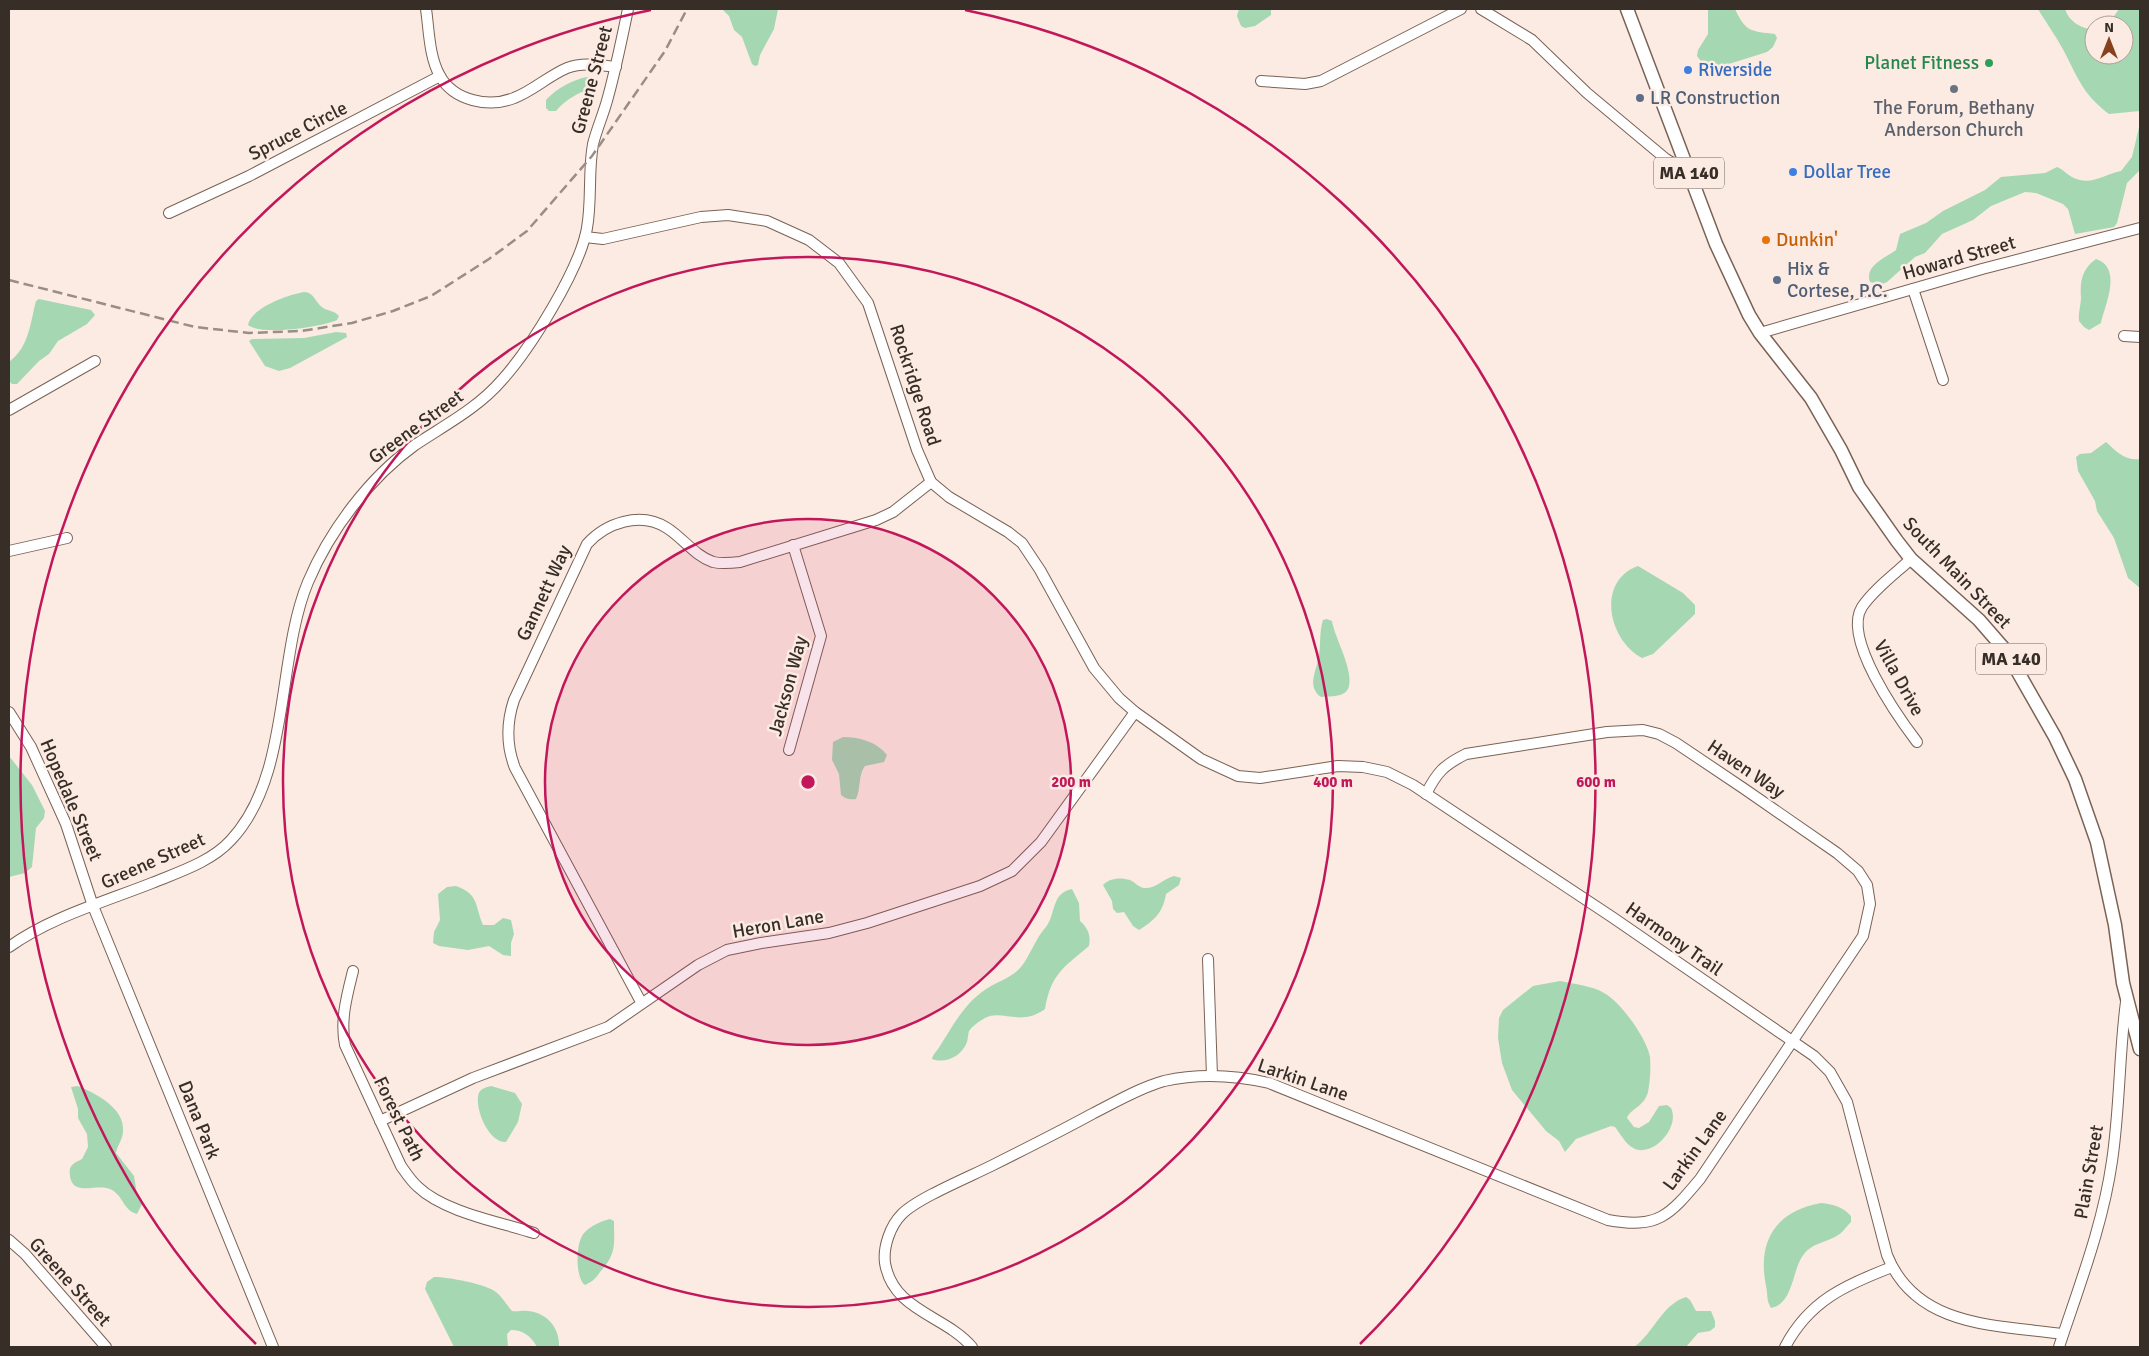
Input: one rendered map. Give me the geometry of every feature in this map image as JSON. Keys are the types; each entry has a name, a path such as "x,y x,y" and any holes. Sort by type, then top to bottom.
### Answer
{"main road":[{"name":"South Main Street","path":"1627,9 1686,167 1734,287 1760,333 1811,398 1841,450 1859,487 1911,559 1979,620 2006,651 2055,737 2075,779 2097,842 2115,925 2127,998 2140,1049"}],"street":[{"path":"426,9 435,61 440,76 461,94 488,103 500,103 526,93 567,68 588,64 616,66"},
{"name":"Greene Street","path":"9,947 37,930 193,866 224,848 241,829 262,789 276,736 299,611 308,582 326,549 372,481 412,447 484,399 512,368 564,286 585,238 590,199 593,146 616,66 628,9"},
{"path":"1261,81 1305,84 1321,81 1461,9"},
{"path":"1481,9 1532,40 1592,97 1666,159 1676,165 1686,167"},
{"name":"Spruce Circle","path":"169,213 257,172 440,76"},
{"name":"Rockridge Road","path":"585,238 603,239 701,217 740,216 781,226 826,251 851,276 872,310 917,450 932,482 950,498 1022,542 1040,570 1094,668 1119,698 1135,712"},
{"name":"Howard Street","path":"1760,333 2088,240 2140,228"},
{"path":"1913,289 1943,380"},
{"path":"2124,336 2140,337"},
{"path":"9,410 95,361"},
{"name":"Gannett Way","path":"641,1002 509,754 507,738 510,713 580,556 587,544 605,528 626,521 657,523 667,528 707,559 722,563 740,562 876,520 893,512 932,482"},
{"path":"9,551 67,538"},
{"name":"Jackson Way","path":"789,750 821,636 793,546"},
{"name":"Villa Drive","path":"1911,559 1862,607 1857,621 1860,642 1872,669 1900,719 1917,742"},
{"name":"Hopedale Street","path":"9,712 31,747 66,824 93,906"},
{"name":"Harmony Trail","path":"1135,712 1201,759 1238,776 1260,778 1338,766 1363,767 1387,772 1426,794 1612,917 1791,1041 1830,1072 1847,1102 1881,1233 1892,1267 1914,1296 1940,1312 1993,1325 2064,1334"},
{"name":"Heron Lane","path":"380,1121 473,1078 608,1026 698,965 727,950 829,933 867,923 980,886 1012,871 1041,842 1135,712"},
{"name":"Haven Way","path":"1426,794 1435,777 1447,763 1466,754 1625,730 1643,730 1659,734 1676,743 1743,788 1837,853 1858,871 1867,885 1870,904 1863,936 1791,1041"},
{"name":"Dana Park","path":"93,906 273,1347"},
{"path":"1208,959 1212,1076"},
{"name":"Forest Path","path":"353,971 345,1006 343,1037 401,1166 418,1187 428,1195 463,1210 534,1232"},
{"name":"Plain Street","path":"2059,1347 2092,1246 2112,1163 2120,1046 2127,998"},
{"name":"Larkin Lane","path":"972,1347 960,1336 912,1306 894,1287 887,1268 885,1254 891,1232 901,1215 924,1199 1139,1090 1187,1076 1246,1078 1269,1083 1608,1220 1636,1224 1665,1216 1678,1205 1700,1179 1791,1041"},
{"name":"Greene Street","path":"9,1240 25,1254 106,1347"},
{"path":"1786,1347 1794,1331 1811,1309 1829,1296 1860,1279 1892,1267"}],"green space":[{"path":"722,9 778,9 774,29 760,55 758,65 752,64 742,37 734,30 729,16"},
{"path":"1239,9 1271,9 1271,15 1255,26 1245,28 1241,26 1237,16"},
{"path":"1708,9 1735,9 1746,27 1755,31 1775,34 1777,38 1773,47 1767,52 1713,69 1707,69 1697,56 1698,50 1708,34"},
{"path":"2038,9 2065,9 2069,17 2076,24 2084,28 2084,65 2134,65 2134,15 2115,15 2119,9 2139,9 2140,111 2109,114 2088,94 2060,43"},
{"path":"587,77 595,80 592,88 572,97 556,111 549,111 546,108 546,100 560,88 570,82"},
{"path":"2140,123 2140,170 2127,183 2117,223 2114,227 2075,234 2068,209 2063,204 2036,193 2025,192 1991,206 1973,220 1942,234 1925,253 1915,257 1887,282 1880,285 1870,282 1870,271 1881,259 1896,250 1900,234 1926,223 1943,211 1985,190 2001,177 2045,173 2057,167 2074,178 2086,181 2121,171 2132,157"},
{"path":"2096,259 2109,270 2111,278 2101,323 2089,330 2079,321 2081,286 2085,271"},
{"path":"304,292 311,294 325,309 337,314 339,316 337,320 306,328 278,330 265,330 248,325 256,313 271,303"},
{"path":"39,299 91,310 95,315 87,324 58,341 49,354 39,361 17,384 12,384 9,381 9,362 16,356 25,342 36,301"},
{"path":"336,332 346,333 347,337 290,368 279,371 265,366 249,341 252,339 304,338"},
{"path":"2106,442 2130,459 2140,459 2140,588 2128,578 2114,538 2097,511 2095,501 2078,471 2076,457 2080,454 2091,453"},
{"path":"1638,566 1683,593 1695,605 1695,614 1653,654 1642,658 1630,649 1621,638 1615,625 1612,611 1612,597 1616,584 1625,574"},
{"path":"1323,620 1332,621 1346,662 1350,683 1347,691 1340,695 1321,697 1314,688 1313,683 1319,656"},
{"path":"843,737 868,741 883,750 887,755 884,762 865,766 861,774 856,799 848,799 841,795 839,774 832,760 833,742"},
{"path":"9,756 32,785 45,811 44,818 36,828 32,867 25,873 9,877"},
{"path":"1174,876 1181,878 1179,885 1166,894 1163,906 1157,915 1150,923 1139,930 1133,926 1124,912 1117,913 1113,909 1112,901 1103,885 1115,879 1123,879 1148,888"},
{"path":"456,886 473,897 483,925 494,925 503,918 511,920 514,934 511,943 511,956 503,955 489,946 468,950 439,946 433,943 434,932 440,920 438,894 447,887"},
{"path":"1072,889 1079,903 1080,921 1085,926 1090,938 1089,946 1065,966 1055,979 1045,1009 1028,1017 998,1015 985,1018 970,1029 965,1047 957,1055 948,1060 932,1059 956,1021 974,998 991,986 1011,976 1021,967 1049,922 1057,899 1065,891"},
{"path":"1560,981 1589,987 1604,993 1618,1004 1639,1031 1650,1057 1648,1092 1643,1101 1627,1118 1634,1127 1639,1128 1649,1122 1659,1106 1667,1105 1671,1108 1673,1116 1672,1125 1662,1140 1654,1146 1646,1150 1638,1150 1630,1146 1615,1127 1611,1126 1576,1139 1565,1152 1559,1141 1546,1131 1512,1090 1502,1063 1498,1038 1499,1018 1503,1010 1533,986"},
{"path":"78,1086 108,1102 119,1115 123,1134 116,1153 134,1176 137,1194 142,1204 137,1214 129,1210 112,1190 106,1188 81,1188 72,1183 70,1176 71,1167 82,1159 88,1147 87,1134 78,1118 78,1109 71,1087"},
{"path":"491,1086 515,1093 522,1104 518,1122 506,1142 499,1141 493,1136 487,1129 480,1112 478,1096 480,1091"},
{"path":"1821,1203 1834,1205 1845,1210 1851,1216 1851,1222 1837,1236 1812,1247 1804,1254 1784,1300 1779,1305 1771,1308 1768,1300 1764,1270 1764,1256 1767,1243 1781,1221 1805,1207"},
{"path":"610,1219 614,1221 612,1254 597,1276 585,1285 579,1275 578,1268 579,1243 585,1232 600,1222"},
{"path":"434,1277 484,1286 496,1292 512,1311 528,1311 541,1315 555,1328 559,1347 537,1347 526,1334 511,1330 507,1334 508,1347 454,1347 425,1289 427,1282"},
{"path":"1686,1297 1690,1300 1696,1311 1711,1311 1715,1327 1710,1331 1698,1333 1686,1347 1634,1347 1670,1306"}],"railway":[{"path":"9,280 195,327 249,333 301,331 352,323 393,311 431,296 489,259 527,231 592,156 665,51 687,9"}],"place":[{"name":"Planet Fitness","path":"1989,63"},
{"name":"Riverside","path":"1688,70"},
{"name":"The Forum, Bethany Anderson Church","path":"1954,89"},
{"name":"LR Construction","path":"1640,98"},
{"name":"Dollar Tree","path":"1793,172"},
{"name":"Dunkin'","path":"1766,240"},
{"name":"Hix & Cortese, P.C.","path":"1777,280"}]}
